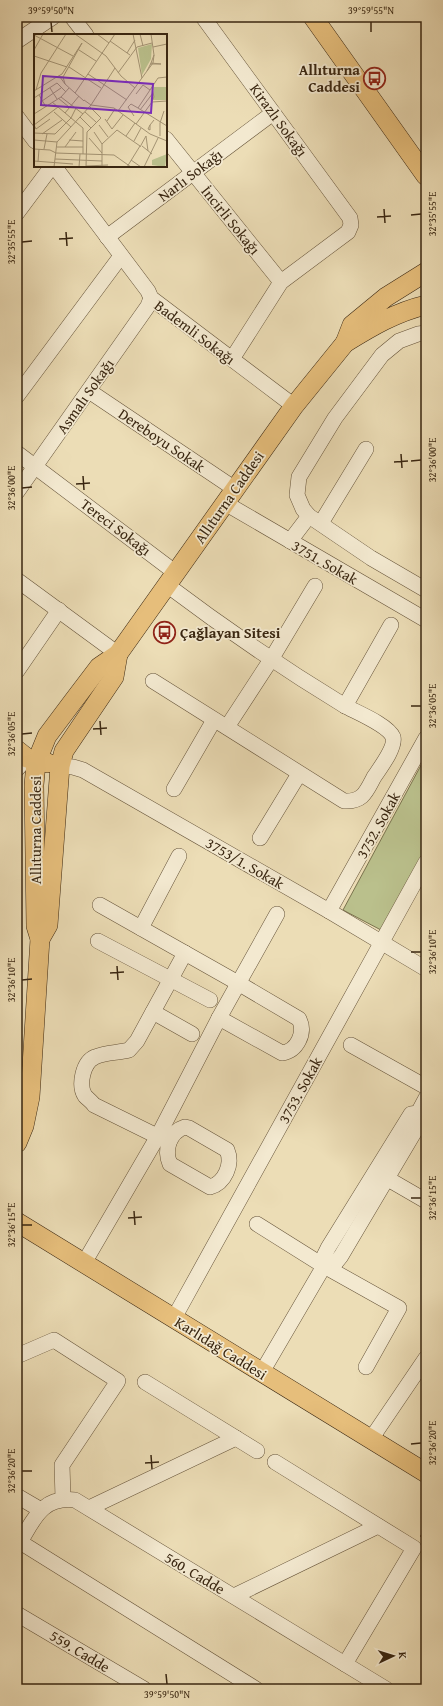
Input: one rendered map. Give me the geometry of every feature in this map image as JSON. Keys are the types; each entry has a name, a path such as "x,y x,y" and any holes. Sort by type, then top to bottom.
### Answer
{"main road":[{"path":"313,17 426,176"},
{"name":"Allıturna Caddesi","path":"17,1143 24,1126 30,1097 40,939 36,926 34,785 25,759 47,736 99,667 118,654 294,406 345,343 352,325 386,297 426,272"},
{"name":"Allıturna Caddesi","path":"345,343 391,316 407,309 426,305"},
{"name":"Allıturna Caddesi","path":"40,939 48,925 60,766 64,751 114,677 118,654"},
{"path":"25,759 60,766"},
{"name":"Karlıdağ Caddesi","path":"17,1222 426,1473"}],"street":[{"path":"17,42 53,17"},
{"path":"72,17 85,34"},
{"name":"Kirazlı Sokağı","path":"203,17 350,218 351,225 348,232 281,282"},
{"name":"Narlı Sokağı","path":"107,236 273,112"},
{"path":"17,117 34,140"},
{"name":"İncirli Sokağı","path":"167,140 281,282"},
{"path":"17,213 52,167"},
{"name":"Bademli Sokağı","path":"54,167 148,291 150,298 294,406"},
{"path":"17,396 121,256"},
{"path":"232,359 281,282"},
{"name":"Asmalı Sokağı","path":"17,492 148,306 150,298"},
{"path":"426,333 418,334 399,341 382,355 335,418 299,477 297,495 303,509 315,519 371,558 426,590"},
{"name":"Dereboyu Sokak","path":"89,391 230,496"},
{"path":"290,541 315,519 366,449"},
{"name":"Tereci Sokağı","path":"17,453 171,579 195,606 345,706 387,729 393,737 392,747 363,797 354,802 344,801 153,681"},
{"name":"3751. Sokak","path":"230,496 290,541 426,620"},
{"path":"17,580 118,654"},
{"path":"174,789 220,723 272,658 314,586"},
{"path":"17,672 59,610"},
{"path":"345,706 391,625"},
{"name":"3752. Sokak","path":"329,911 426,738"},
{"name":"3753/1. Sokak","path":"60,766 73,766 83,770 329,911 426,969"},
{"path":"260,838 299,774"},
{"path":"141,928 179,856"},
{"name":"3753. Sokak","path":"174,1318 426,862"},
{"path":"100,905 299,1019 302,1024 299,1041 289,1052 282,1053 219,1018"},
{"path":"84,1263 163,1139 219,1018 277,914"},
{"path":"98,941 210,1000"},
{"path":"163,1139 94,1105 85,1095 81,1086 87,1063 93,1057 129,1050 143,1032 185,953"},
{"path":"153,1012 192,1034"},
{"path":"351,1045 426,1087"},
{"path":"324,1266 333,1266 341,1256 388,1179 418,1126 420,1119 418,1113 426,1098"},
{"path":"262,1372 324,1266 323,1258 328,1248 411,1114 418,1113"},
{"path":"388,1179 426,1200"},
{"path":"257,1224 324,1266 399,1308 366,1367"},
{"path":"17,1356 54,1340 118,1381 62,1465 63,1498 54,1500 40,1510 19,1545 256,1689"},
{"path":"371,1439 426,1358"},
{"path":"145,1382 257,1451"},
{"path":"88,1508 236,1438"},
{"path":"274,1462 414,1548 345,1664"},
{"path":"17,1496 40,1510"},
{"name":"560. Cadde","path":"63,1498 75,1500 345,1664 381,1688"},
{"path":"234,1596 378,1526"},
{"name":"559. Cadde","path":"17,1614 144,1689"}],"green space":[{"path":"426,756 426,848 381,930 343,910"}],"place":[{"name":"Allıturna Caddesi","path":"375,78"},
{"name":"Çağlayan Sitesi","path":"165,632"}]}
